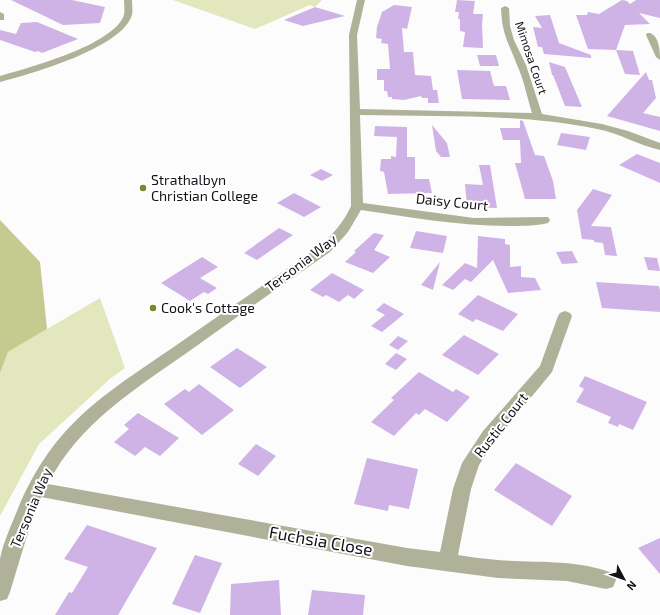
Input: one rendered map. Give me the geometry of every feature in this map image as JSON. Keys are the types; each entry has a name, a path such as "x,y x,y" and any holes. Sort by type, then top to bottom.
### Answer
{"street":[{"path":"0,79 66,59 102,42 125,23 130,6 128,0"},
{"name":"Tersonia Way","path":"0,592 18,530 36,489 55,456 90,415 127,386 325,249 342,233 357,206 352,35 361,0"},
{"name":"Mimosa Court","path":"505,8 506,26 510,40 522,65 538,116"},
{"path":"650,34 660,57"},
{"path":"354,112 538,116 598,126 624,133 660,147"},
{"name":"Daisy Court","path":"357,206 464,220 525,222 544,220"},
{"name":"Rustic Court","path":"447,563 462,489 472,463 489,436 547,368 565,316"},
{"name":"Fuchsia Close","path":"36,489 399,556 498,570 567,572 606,580"}],"green space":[{"path":"173,0 322,0 315,7 310,5 255,29"},
{"path":"0,220 40,262 47,329 8,352 0,373"},
{"path":"100,298 125,368 111,378 39,444 0,516 0,373 8,352"}],"building":[{"path":"11,0 72,0 105,7 100,23 63,25"},
{"path":"457,0 475,1 473,14 483,14 483,48 463,47 465,32 460,31 460,19 458,19 459,12 455,12"},
{"path":"622,0 627,1 630,4 636,0 660,0 660,18 639,13 650,24 625,25 616,50 588,49 576,15 587,15 588,12 599,14"},
{"path":"394,5 412,7 407,29 402,28 404,52 413,52 415,75 431,76 433,90 437,90 439,103 428,103 428,98 422,98 421,96 404,100 392,99 392,97 388,97 387,91 384,91 384,80 377,80 377,69 390,69 388,44 381,43 382,39 376,38 377,27 382,12"},
{"path":"315,7 345,16 303,26 284,20"},
{"path":"550,15 559,43 591,55 591,58 544,54 542,47 538,47 533,27 542,28 535,16"},
{"path":"37,22 78,39 42,53 0,40 0,30 16,34 21,23"},
{"path":"616,50 633,51 640,75 625,74"},
{"path":"477,55 496,55 499,66 480,66"},
{"path":"549,62 565,67 582,107 565,106 552,75"},
{"path":"457,70 490,71 494,86 506,86 510,100 462,99"},
{"path":"646,72 649,80 652,80 656,98 643,113 660,117 660,131 607,116"},
{"path":"520,120 523,121 535,155 544,156 553,181 556,199 525,199 515,163 521,163 520,140 503,140 500,128 520,128"},
{"path":"432,125 447,143 450,157 441,157 436,151"},
{"path":"375,126 407,127 407,157 415,157 415,179 429,179 432,193 388,194 384,172 380,171 381,159 391,159 391,156 396,157 397,137 374,136"},
{"path":"561,133 590,137 586,150 557,145"},
{"path":"637,154 660,163 660,183 619,165"},
{"path":"479,165 490,165 497,208 467,207 465,184 483,185"},
{"path":"321,169 333,175 322,181 310,175"},
{"path":"593,189 612,195 591,226 611,227 617,256 605,255 603,243 594,242 594,240 582,239 577,210"},
{"path":"294,193 321,207 304,217 277,203"},
{"path":"279,228 293,235 257,260 244,253"},
{"path":"416,231 447,236 443,253 410,248"},
{"path":"374,233 384,235 374,250 390,257 373,273 345,262 356,252 354,251"},
{"path":"478,236 505,239 505,244 510,245 510,267 521,266 521,277 535,278 541,290 508,293 493,260 471,282 465,279 453,290 442,285 465,263 477,268"},
{"path":"572,251 578,263 562,264 556,252"},
{"path":"202,257 218,267 200,278 217,288 208,294 204,292 190,301 161,283"},
{"path":"644,257 657,258 660,271 648,270"},
{"path":"440,262 433,290 421,285"},
{"path":"332,273 364,290 354,299 348,295 339,302 326,295 323,297 310,290"},
{"path":"596,282 659,286 660,312 602,308"},
{"path":"478,295 518,314 503,331 476,319 473,322 458,314"},
{"path":"384,303 404,314 382,332 371,326 385,315 376,310"},
{"path":"464,335 499,354 478,375 442,355"},
{"path":"398,336 408,341 398,350 389,345"},
{"path":"237,348 267,367 240,388 210,367"},
{"path":"396,353 407,359 396,370 385,364"},
{"path":"419,372 453,392 456,389 470,397 447,422 425,409 419,415 416,413 394,436 371,422 394,400 391,398"},
{"path":"585,376 647,402 633,430 619,424 618,427 608,423 611,417 576,402 584,389 579,386"},
{"path":"199,384 234,410 202,435 164,404 185,389 189,392"},
{"path":"138,413 179,438 160,456 145,447 135,456 114,442 129,429 124,425"},
{"path":"256,444 276,456 258,476 238,464"},
{"path":"367,458 418,469 409,509 389,505 388,511 354,504"},
{"path":"516,463 572,496 552,526 494,490"},
{"path":"87,525 157,548 118,615 55,615 69,592 72,593 88,567 64,559"},
{"path":"660,538 660,574 638,548"},
{"path":"195,555 222,563 200,613 172,604"},
{"path":"279,580 281,615 230,615 231,584"},
{"path":"312,590 365,595 363,615 308,615"}],"place":[{"name":"Strathalbyn Christian College","path":"143,188"},
{"name":"Cook's Cottage","path":"153,308"}]}
